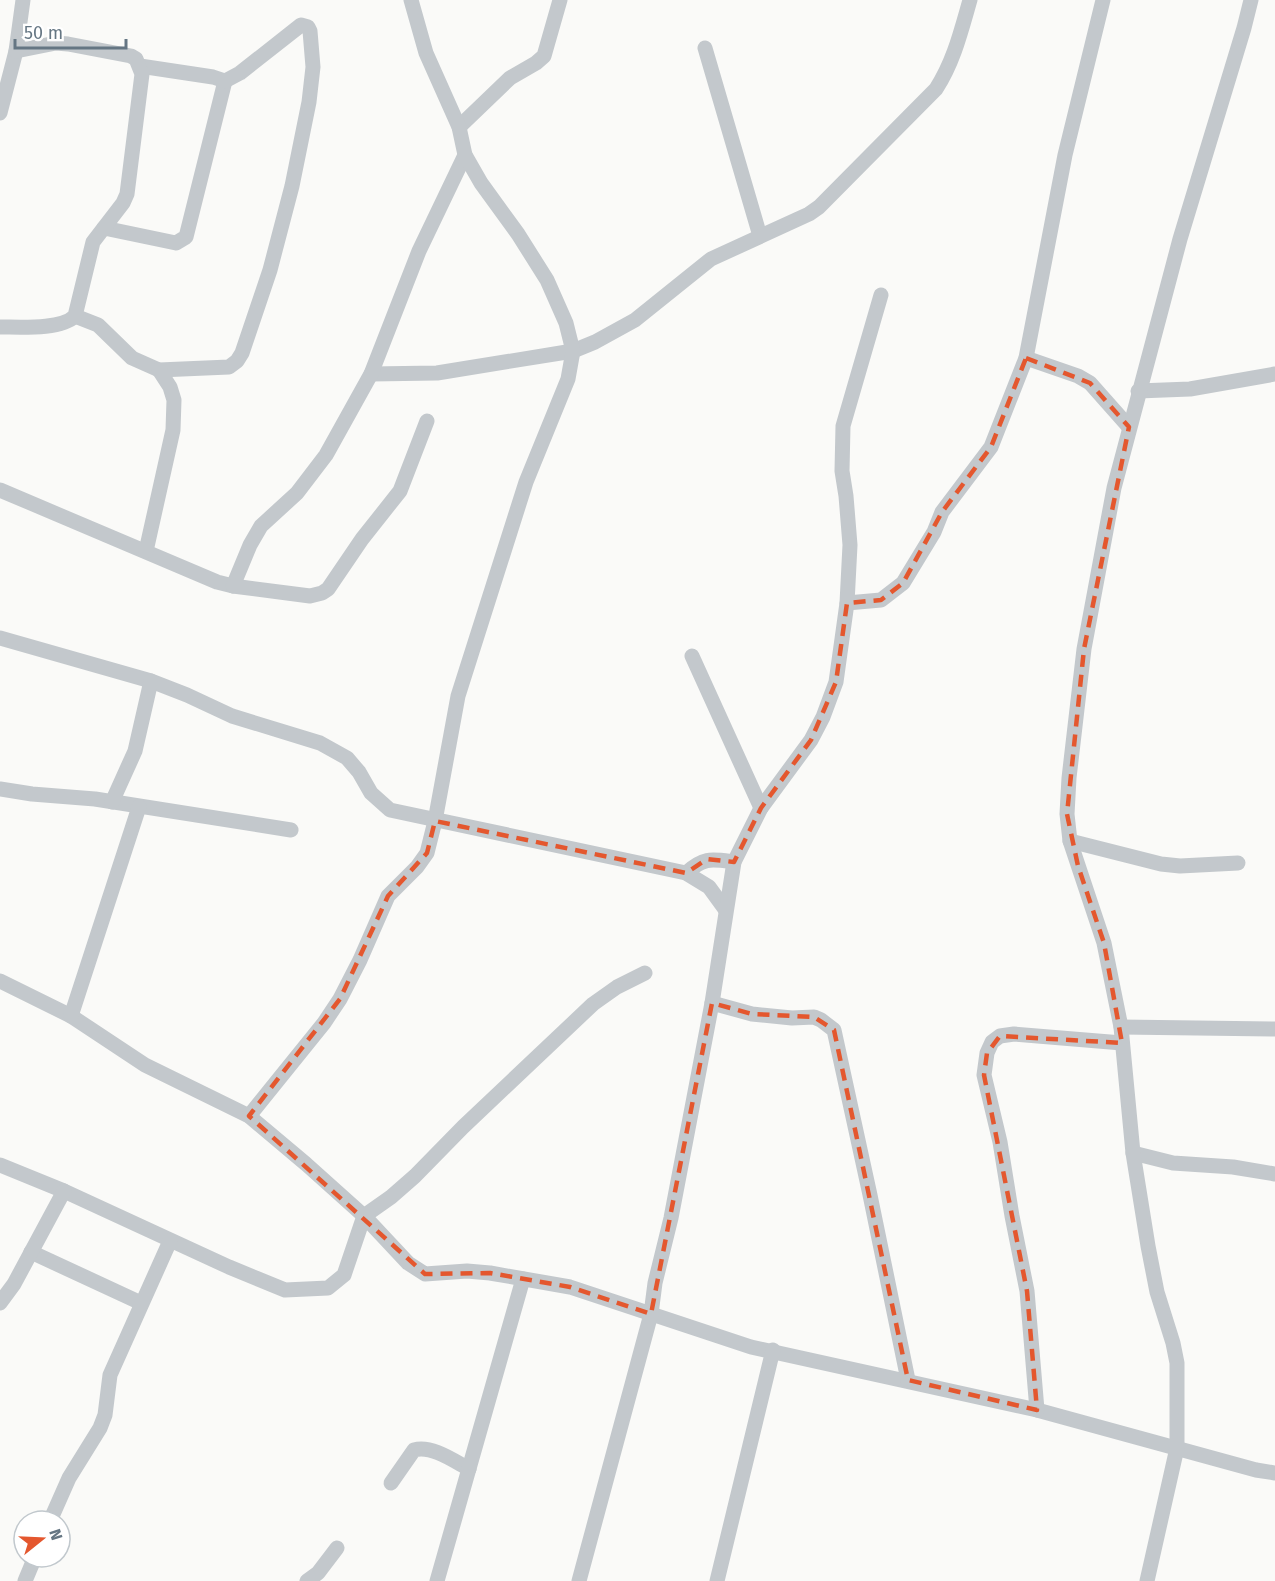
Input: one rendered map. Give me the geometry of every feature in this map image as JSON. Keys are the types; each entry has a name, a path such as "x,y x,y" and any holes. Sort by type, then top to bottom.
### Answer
{"street":[{"path":"0,113 16,51 22,0"},
{"path":"249,1116 324,1023 340,999 360,960 388,896 417,867 427,853 458,696 526,482 568,379 573,351 566,323 547,280 518,234 481,183 465,155 459,127 426,52 411,0"},
{"path":"459,127 510,78 544,56 560,0"},
{"path":"371,374 437,373 573,351 635,320 700,266 809,214 819,207 936,89 956,50 970,0"},
{"path":"847,603 881,600 903,583 934,532 942,512 991,447 1026,358 1065,155 1103,0"},
{"path":"1148,1581 1177,1448 1177,1363 1157,1292 1133,1153 1121,1027 1104,943 1070,841 1067,814 1069,777 1084,649 1114,488 1180,239 1251,0"},
{"path":"75,316 98,325 132,358 159,370 229,367 242,353 270,270 292,186 309,102 313,68 308,27 301,25 240,74 225,81 213,77 140,66"},
{"path":"0,327 64,323 75,316 93,242 123,203 127,194 142,74 136,59 131,56 68,44 56,43 16,51"},
{"path":"705,48 760,236"},
{"path":"104,228 176,243 186,237 225,81"},
{"path":"232,586 261,526 297,493 326,455 371,374 419,251 465,155"},
{"path":"579,1581 651,1314 655,1283 671,1218 712,1003 734,862 761,808 811,740 823,717 836,682 847,603 850,545 842,471 843,426 880,295"},
{"path":"1026,358 1078,376 1090,383 1129,427"},
{"path":"146,551 172,430 174,400 170,387 159,370"},
{"path":"1138,391 1190,389 1275,374"},
{"path":"0,490 217,582 310,596 322,594 328,589 362,539 400,491 427,422"},
{"path":"0,638 151,681 232,716 320,743 347,758 359,772 371,793 390,810 686,873 710,887 725,909"},
{"path":"692,656 761,808"},
{"path":"112,802 135,751 151,681"},
{"path":"0,789 112,802 291,830"},
{"path":"71,1016 139,807"},
{"path":"1070,841 1161,864 1180,866 1238,863"},
{"path":"686,873 699,862 707,860 734,862"},
{"path":"0,1165 64,1191 170,1241 285,1290 328,1288 344,1275 364,1216 415,1176 463,1127 593,1004 617,987 645,973"},
{"path":"0,981 71,1016 145,1065 249,1116 364,1216 408,1263 425,1274 467,1271 570,1287 751,1347 773,1350 1037,1410 1256,1470 1275,1473"},
{"path":"712,1003 752,1014 792,1018 814,1017 834,1030 908,1380"},
{"path":"1121,1027 1275,1029"},
{"path":"1037,1410 1027,1291 1000,1142 984,1075 987,1053 992,1042 1000,1036 1014,1034 1122,1043"},
{"path":"1133,1153 1173,1163 1233,1167 1275,1174"},
{"path":"0,1303 14,1284 64,1191"},
{"path":"55,1509 69,1478 100,1428 105,1415 110,1375 170,1241"},
{"path":"31,1252 141,1303"},
{"path":"437,1581 523,1278"},
{"path":"717,1581 773,1350"},
{"path":"391,1483 414,1450 420,1448 428,1449 469,1468"},
{"path":"307,1581 318,1573 337,1548"}],"highlighted area":[{"path":"1026,358 1090,383 1129,427 1084,649 1067,814 1078,866 1104,943 1122,1043 1000,1036 987,1053 984,1075 1027,1291 1037,1410 908,1380 834,1030 814,1017 752,1014 712,1003 651,1314 570,1287 490,1273 425,1274 249,1116 340,999 388,896 427,853 435,821 686,873 707,859 734,862 761,808 811,740 836,682 847,603 881,600 903,583 942,512 991,447"}]}
